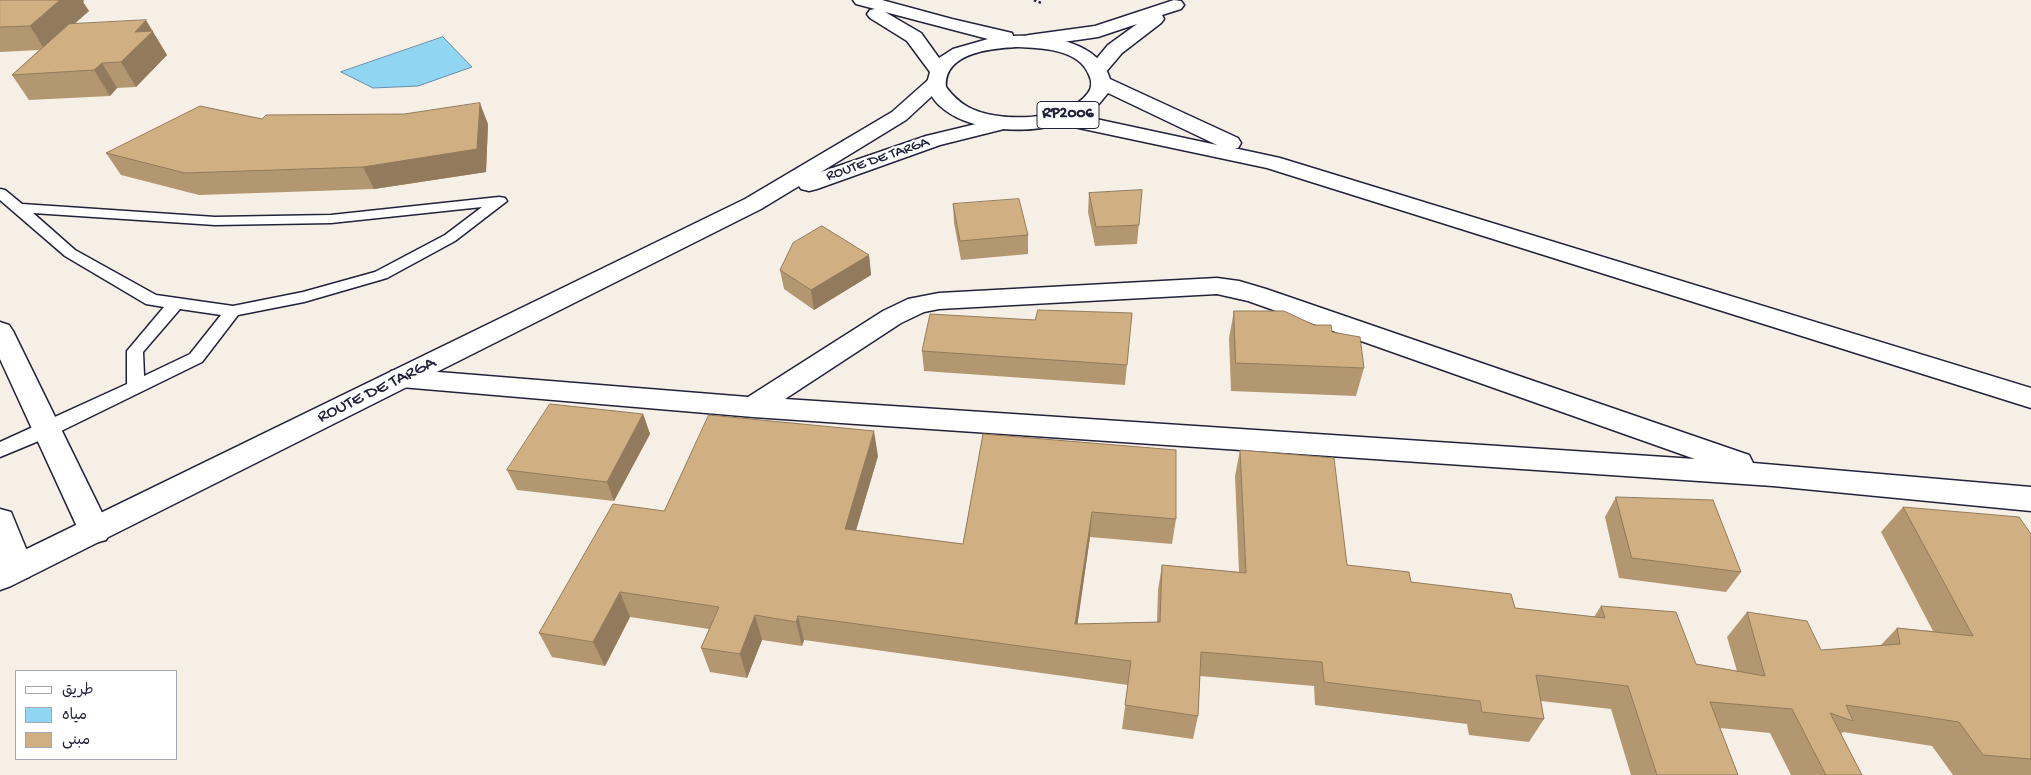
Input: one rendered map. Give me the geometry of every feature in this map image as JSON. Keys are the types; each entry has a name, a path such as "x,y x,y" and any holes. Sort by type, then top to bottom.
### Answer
{"main road":[{"path":"848,0 875,13 914,37 937,77"},
{"path":"862,0 948,24 1024,41"},
{"name":"RP2006","path":"1024,41 1098,31 1179,2"},
{"name":"RP2006","path":"1100,76 1086,58 1067,48 1044,42 1024,41 992,42 969,49 950,58 937,77 941,97 956,110 978,118 1005,123 1034,123 1061,118 1083,108 1097,96 1100,76 1115,49 1179,2"},
{"path":"1100,76 1272,163"},
{"name":"ROUTE DE TARGA","path":"9,573 753,204 899,116 937,77"},
{"path":"1061,118 1272,163 2031,398"},
{"name":"ROUTE DE TARGA","path":"753,204 933,140 1005,123"},
{"path":"753,407 892,317 917,305 949,300 1217,286 1239,289 1257,295 1773,475"},
{"path":"0,331 95,531"},
{"path":"401,378 753,407 1773,475 2031,498"},
{"path":"0,521 9,573"}],"lane":[{"path":"0,193 70,253 152,300 233,311 304,297 380,275 450,238 500,201 331,219 215,221 18,208"},
{"path":"136,388 135,351 176,303"},
{"path":"0,450 47,430 196,358 233,311"}],"path":[{"path":"1034,0 1041,3"}],"water":[{"path":"443,37 472,67 418,86 373,88 341,72"}],"building":[{"path":"0,0 60,0 30,26 0,27"},
{"path":"146,20 135,32 153,31 121,62 102,63 94,70 12,75 69,24"},
{"path":"480,103 477,149 363,167 185,173 106,153 200,106 262,119 266,115 404,114"},
{"path":"1142,190 1139,225 1096,227 1089,193"},
{"path":"1019,199 1028,235 960,241 953,204"},
{"path":"822,226 869,255 811,290 780,270 793,243"},
{"path":"1038,310 1132,313 1127,365 922,351 930,314 1035,320"},
{"path":"1234,311 1284,311 1314,325 1331,325 1332,332 1360,337 1364,368 1236,363"},
{"path":"550,404 643,414 607,482 507,470"},
{"path":"709,415 874,431 845,529 963,544 983,434 1176,450 1176,519 1092,512 1075,624 1160,622 1162,565 1246,573 1240,450 1334,458 1347,565 1409,572 1411,582 1511,594 1515,608 1605,618 1601,606 1676,612 1696,664 1765,676 1747,612 1807,621 1821,650 1900,644 1897,628 1973,636 1903,507 2019,517 2031,534 2031,759 1983,755 1959,722 1846,705 1853,721 1830,713 1862,775 1826,775 1792,709 1710,702 1738,775 1657,775 1628,686 1536,675 1544,719 1482,712 1480,701 1324,682 1322,662 1201,652 1198,716 1125,705 1131,661 798,616 796,622 755,615 740,654 701,648 719,607 620,592 593,642 539,633 613,504 664,511"},
{"path":"1616,497 1713,500 1741,572 1632,558"}]}
